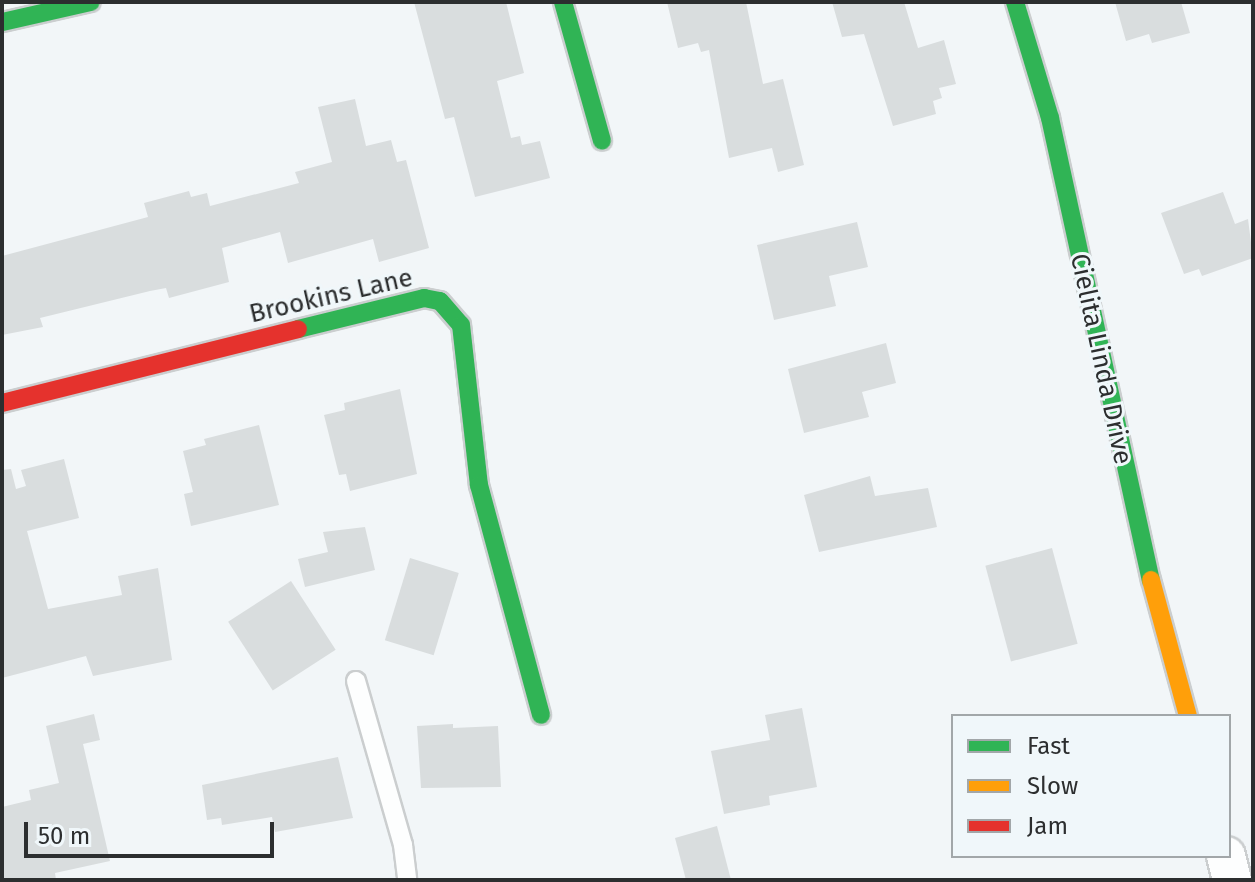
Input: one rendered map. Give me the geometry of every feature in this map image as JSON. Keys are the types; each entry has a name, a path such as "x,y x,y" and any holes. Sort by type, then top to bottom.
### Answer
{"street":[{"path":"2,22 91,2"},
{"path":"563,2 602,141"},
{"name":"Cielita Linda Drive","path":"1015,2 1050,118 1134,516 1187,714"},
{"name":"Brookins Lane","path":"2,403 424,298 440,301 461,325 479,485 541,715"},
{"path":"1226,858 1232,880"}],"lane":[{"path":"356,681 403,845 407,880"}],"building":[{"path":"414,2 506,2 524,73 497,81 511,138 520,136 522,145 540,141 550,178 475,197 454,117 445,119"},
{"path":"667,2 746,2 763,84 783,79 804,165 778,172 772,148 729,158 709,50 701,52 698,43 678,48"},
{"path":"832,2 904,2 918,48 944,40 956,84 939,88 942,98 933,101 936,114 893,126 864,34 842,37"},
{"path":"1115,2 1181,2 1190,33 1152,43 1149,34 1126,41"},
{"path":"355,99 366,146 391,140 397,162 406,160 429,248 379,262 373,239 288,263 280,232 222,248 229,282 169,298 166,288 150,291 40,318 43,327 2,335 2,256 148,217 144,203 189,191 191,197 207,193 210,206 299,183 295,172 332,162 318,107"},
{"path":"1223,192 1235,224 1248,219 1253,258 1202,276 1199,269 1184,274 1161,213"},
{"path":"857,222 868,267 829,276 836,306 774,320 757,245"},
{"path":"886,343 896,383 862,392 869,417 804,433 788,369"},
{"path":"400,389 417,474 350,491 346,474 339,475 324,415 345,410 344,403"},
{"path":"259,425 279,505 191,526 184,494 193,492 183,451 206,445 204,439"},
{"path":"64,459 79,518 27,531 48,609 122,595 118,576 158,568 172,660 93,676 86,656 2,678 2,470 11,469 16,489 26,486 21,470"},
{"path":"870,476 875,496 928,488 937,527 819,552 804,495"},
{"path":"365,527 375,570 305,587 298,559 328,552 323,532"},
{"path":"1052,548 1078,644 1011,661 985,566"},
{"path":"410,558 459,573 434,655 385,640"},
{"path":"291,581 336,650 273,691 228,622"},
{"path":"802,708 817,787 769,796 770,805 724,814 711,751 770,740 765,715"},
{"path":"94,714 100,740 83,744 110,861 55,873 56,880 2,880 2,807 31,800 29,790 59,783 46,726"},
{"path":"453,724 453,728 498,726 501,787 421,788 417,726"},
{"path":"338,757 353,818 275,832 272,817 222,825 221,818 207,820 202,785"},
{"path":"717,826 731,880 686,880 675,838"}],"traffic: fast":[{"path":"2,22 91,2"},
{"path":"563,2 602,141"},
{"path":"1015,2 1050,118 1151,580"},
{"path":"298,329 424,298 440,301 461,325 479,485 541,715"}],"traffic: slow":[{"path":"1151,580 1187,714"}],"traffic: jam":[{"path":"2,403 298,329"}]}
